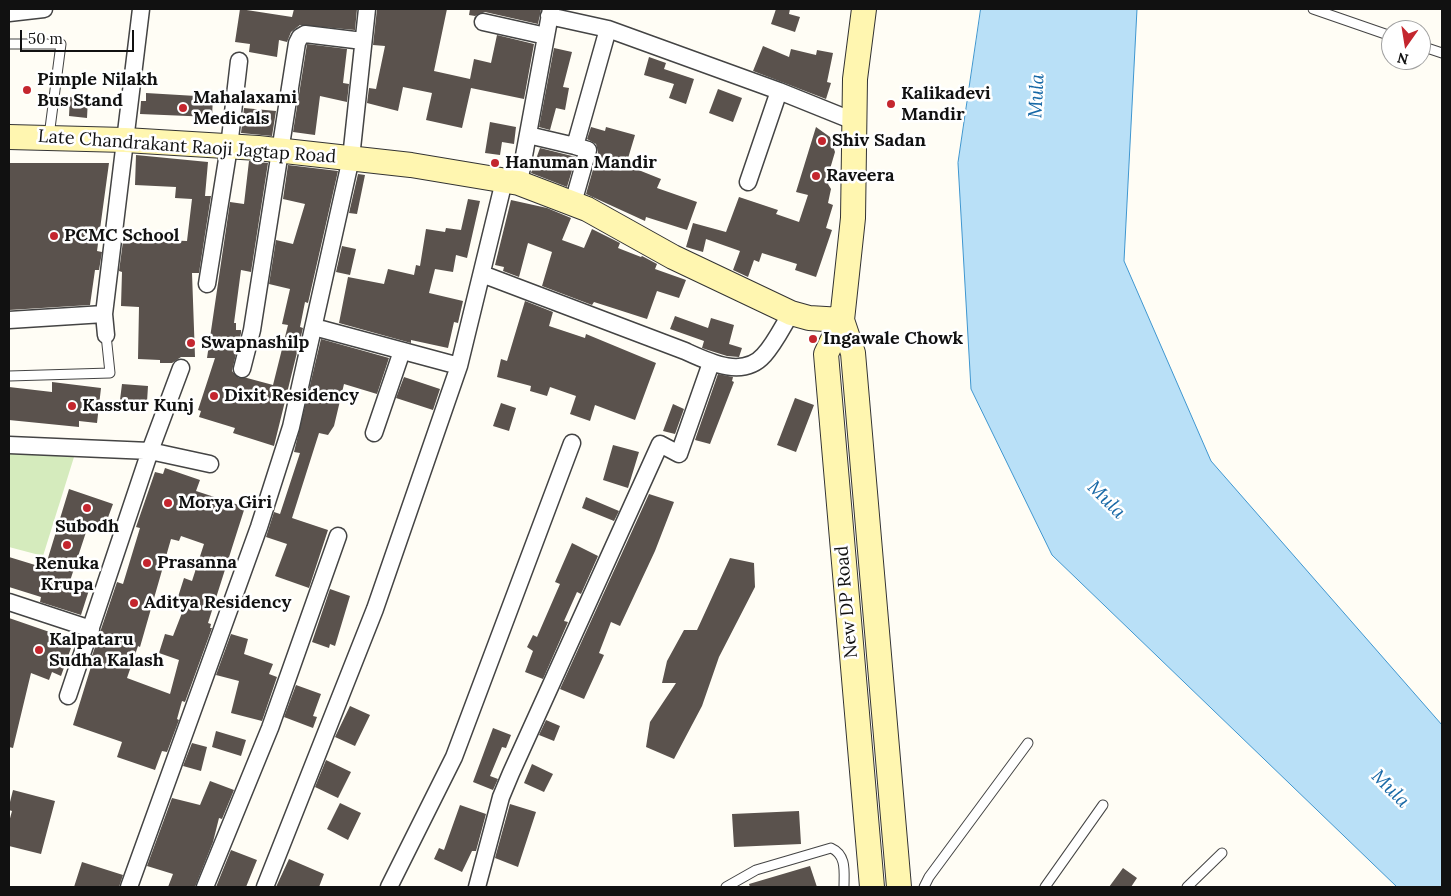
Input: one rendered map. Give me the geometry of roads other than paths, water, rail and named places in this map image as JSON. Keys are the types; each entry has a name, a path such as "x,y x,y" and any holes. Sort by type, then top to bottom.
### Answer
{"main road":[{"name":"New DP Road","path":"864,9 855,79 856,122 853,218 842,320 826,354 872,887"},
{"name":"Late Chandrakant Raoji Jagtap Road","path":"9,136 126,140 280,150 411,165 511,182 573,204 673,257 791,313 809,318 842,320"},
{"name":"New DP Road","path":"842,320 853,354 899,887"}],"street":[{"path":"9,13 44,9"},
{"path":"106,335 104,314 107,275 126,140 141,9"},
{"path":"129,887 259,527 291,427 351,158 367,9"},
{"path":"265,887 375,609 459,366 482,274 528,135 550,12 608,29 856,122"},
{"path":"483,22 546,36"},
{"path":"575,146 608,29"},
{"path":"242,369 252,330 297,43 300,37 305,34 363,41"},
{"path":"206,284 229,147 239,61"},
{"path":"748,182 780,92"},
{"path":"528,135 588,150 573,204"},
{"path":"482,274 686,351 711,363 744,368 764,356 791,313"},
{"path":"9,320 104,314"},
{"path":"314,327 459,366"},
{"path":"374,433 402,350"},
{"path":"477,887 502,797 515,764 660,444 679,454 711,363"},
{"path":"68,696 150,451 181,368"},
{"path":"389,887 454,757 572,444"},
{"path":"9,445 150,451 210,464"},
{"path":"205,887 270,728 338,536"},
{"path":"9,602 91,628"}],"lane":[{"path":"1313,9 1381,33"},
{"path":"9,44 61,44 48,138"},
{"path":"9,376 110,373 106,335"},
{"path":"924,887 929,877 1028,743"},
{"path":"1045,887 1104,805"},
{"path":"726,887 756,870 831,848 838,851 843,860 844,887"},
{"path":"1187,887 1222,853"}],"water":[{"name":"Mula","path":"981,9 1137,9 1124,261 1211,461 1442,725 1442,887 1397,887 1052,555 971,389 958,163"}],"place":[{"name":"Pimple Nilakh Bus Stand","path":"27,90"},
{"name":"Kalikadevi Mandir","path":"891,104"},
{"name":"Mahalaxami Medicals","path":"183,108"},
{"name":"Shiv Sadan","path":"822,141"},
{"name":"Hanuman Mandir","path":"495,163"},
{"name":"Raveera","path":"816,176"},
{"name":"PCMC School","path":"54,236"},
{"name":"Ingawale Chowk","path":"813,339"},
{"name":"Swapnashilp","path":"191,343"},
{"name":"Dixit Residency","path":"214,396"},
{"name":"Kasstur Kunj","path":"72,406"},
{"name":"Morya Giri","path":"168,503"},
{"name":"Subodh","path":"87,508"},
{"name":"Renuka Krupa","path":"67,545"},
{"name":"Prasanna","path":"147,563"},
{"name":"Aditya Residency","path":"134,603"},
{"name":"Kalpataru Sudha Kalash","path":"39,650"}]}
